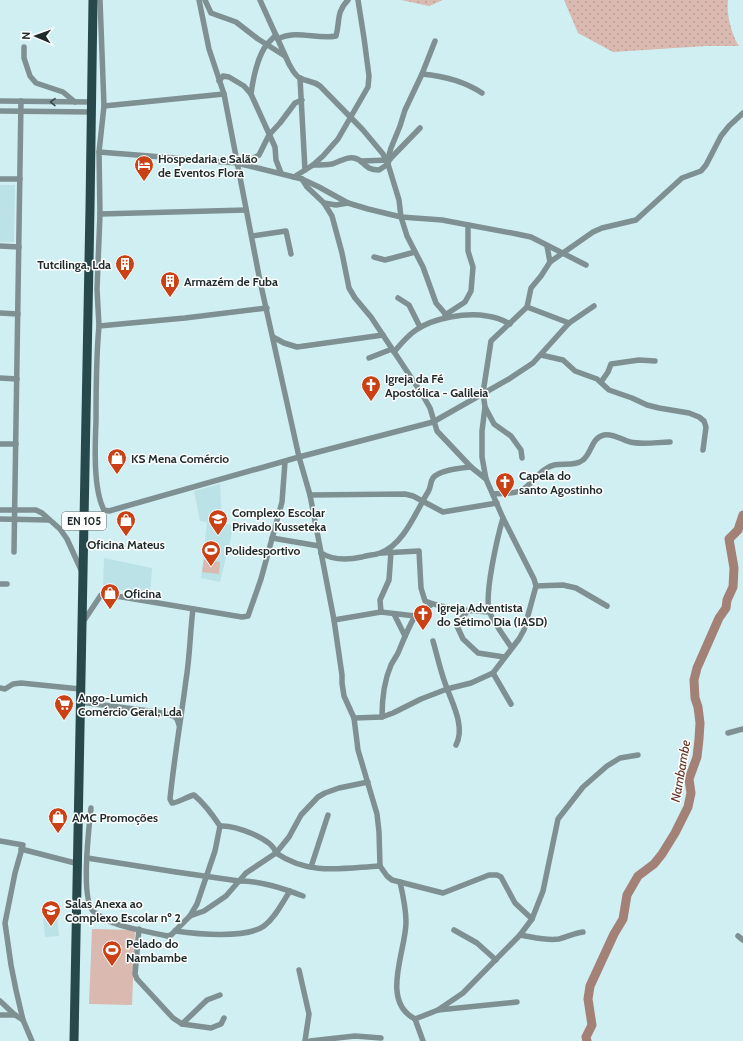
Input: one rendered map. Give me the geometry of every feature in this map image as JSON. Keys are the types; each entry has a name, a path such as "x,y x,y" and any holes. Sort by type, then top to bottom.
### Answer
{"main road":[{"name":"EN 105","path":"74,1041 83,865 80,689 90,460 93,0"}],"street":[{"path":"100,0 104,106 99,152 100,214 97,289 98,326 90,460 100,502 104,510 110,511 300,457 433,422 527,367 541,355 569,323 594,306"},
{"path":"199,0 209,49 224,94 236,163 273,337 310,495 334,620 344,696 354,718 362,769 368,782 377,814 380,866 392,880 442,893 490,875 498,875 501,877 515,903 532,919"},
{"path":"205,0 211,13 236,22 267,45 286,56"},
{"path":"260,0 296,74 300,78 314,82 381,150 388,161 407,236 423,267 436,303 446,316"},
{"path":"251,94 253,81 261,56 267,45 277,37 286,35 336,36 338,17 342,7 348,0"},
{"path":"294,177 313,165 338,139 368,87 369,76 358,0"},
{"path":"203,19 211,13"},
{"path":"273,28 286,35"},
{"path":"388,161 390,148 400,126 405,110 435,42"},
{"path":"24,47 24,58 30,76 36,83 63,92 75,102"},
{"path":"422,74 443,76 473,87 482,92"},
{"path":"220,81 223,76 225,76 244,86 251,94 275,147 276,160 281,173"},
{"path":"300,78 305,170"},
{"path":"244,86 253,81"},
{"path":"104,106 224,94"},
{"path":"246,165 250,160 259,155 269,135 295,103 302,100"},
{"path":"0,101 75,102 92,107"},
{"path":"14,552 21,101"},
{"path":"0,110 21,111 92,107"},
{"path":"354,718 382,717 447,688 471,683 492,673 519,640 524,630 536,586 486,479 482,457 482,431 485,407 483,393 491,341 526,307 531,288 550,262 593,232 602,228 636,220 682,178 701,171 706,165 720,136 743,113"},
{"path":"313,165 334,163 349,157 361,161 368,168 375,170 381,169 420,128"},
{"path":"99,152 236,163 281,173 302,179 348,203 401,217 442,220 531,238 586,265"},
{"path":"361,161 388,161"},
{"path":"0,179 20,179"},
{"path":"302,179 307,187 324,203 332,216 342,253 348,288 371,317 430,408 433,422 442,438 471,467 486,479"},
{"path":"324,203 336,205 348,203"},
{"path":"100,214 246,210"},
{"path":"369,358 393,350 420,327 446,316 465,302 471,291 472,267 468,251 468,225"},
{"path":"252,236 286,231 291,254"},
{"path":"0,246 19,247"},
{"path":"547,246 550,262"},
{"path":"374,257 385,260 415,252"},
{"path":"398,298 409,305 420,327"},
{"path":"526,307 569,323"},
{"path":"98,326 185,318 267,308"},
{"path":"0,313 18,314"},
{"path":"446,316 486,316 499,318 510,324"},
{"path":"273,337 288,345 297,347 383,335"},
{"path":"277,354 288,345"},
{"path":"541,355 563,360 575,371 592,376 609,390 647,405 689,413 699,417 704,421 706,427 703,450"},
{"path":"601,382 608,372 611,364 639,360 654,361"},
{"path":"0,378 16,379"},
{"path":"485,407 494,424 511,436 521,450 522,458"},
{"path":"493,494 520,491 552,465 578,463 588,455 591,445 597,438 605,435 619,437 631,442 670,442"},
{"path":"0,444 16,444"},
{"path":"82,624 101,595 104,594 242,617 248,616 259,586 282,502 285,462"},
{"path":"381,553 394,544 412,524 422,501 430,490 433,478 437,474 471,467"},
{"path":"310,495 405,494 413,496 443,512 497,502"},
{"path":"0,510 36,510 50,520 60,529 67,539 84,576"},
{"path":"503,518 490,578 488,601 489,612 511,648"},
{"path":"0,519 50,520"},
{"path":"272,538 319,546"},
{"path":"321,553 334,559 357,558 391,552 419,551 421,588 425,601 432,604 468,611 489,612"},
{"path":"381,612 380,600 389,580 391,552"},
{"path":"0,584 8,584"},
{"path":"536,586 563,586 576,588 607,606"},
{"path":"334,620 381,612 415,616 419,615 432,604"},
{"path":"91,808 88,858 83,865 90,907 93,911 114,923 167,936 172,935 190,916 197,904 215,851 220,826 211,811 194,796 186,797 176,803 172,802 170,799 190,648 189,638 193,609"},
{"path":"468,611 458,622 457,626 464,639 478,653 504,657"},
{"path":"394,614 405,636"},
{"path":"382,717 383,696 391,665 415,616"},
{"path":"433,641 447,688 454,705 459,738 456,745"},
{"path":"492,673 511,704"},
{"path":"0,688 5,689 13,684 21,683 80,689"},
{"path":"80,702 157,712 174,716 180,725"},
{"path":"728,733 743,729"},
{"path":"416,1019 438,1010 463,993 520,936 532,919 544,891 558,819 582,787 607,766 620,758 638,755"},
{"path":"190,916 204,911 226,896 246,873 276,853 289,837 300,815 318,798 325,793 339,788 368,782"},
{"path":"311,867 328,815"},
{"path":"220,826 260,837 275,849 276,853 286,859 311,867 334,870 380,866"},
{"path":"0,841 23,845 15,873 5,923 11,965 24,1020 32,1041"},
{"path":"22,849 83,865"},
{"path":"88,858 249,881 290,891 303,896"},
{"path":"400,882 406,923 396,982 398,1000 404,1009 416,1019 423,1041"},
{"path":"175,931 203,935 240,933 258,929 264,926 276,912 290,891"},
{"path":"0,918 5,923"},
{"path":"139,929 135,974 137,979 173,1018 182,1024 211,1028 220,1024 224,1018"},
{"path":"454,930 477,943 496,960"},
{"path":"520,936 560,939 575,933 583,932"},
{"path":"298,970 309,1014 306,1041"},
{"path":"182,1024 207,1000 220,995"},
{"path":"0,1001 15,1015 24,1020"},
{"path":"438,1010 517,1002"},
{"path":"0,1015 15,1015"},
{"path":"313,1041 355,1036 381,1038"}],"shaded area":[{"path":"401,0 443,0 429,6"},
{"path":"564,0 728,0 730,24 739,46 706,46 613,52 578,33"},
{"path":"0,185 15,185 14,242 0,242"},
{"name":"Complexo Escolar Privado Kusseteka","path":"220,484 222,523 234,525 220,582 201,578 207,522 200,521 194,491"},
{"path":"104,558 152,568 150,595 103,587"},
{"name":"Polidesportivo","path":"204,560 220,562 219,574 202,572"},
{"name":"Salas Anexa ao Complexo Escolar nº 2","path":"52,914 57,914 59,936 45,937 43,918 52,918"},
{"name":"Pelado do Nambambe","path":"92,929 135,930 132,1005 89,1004"}],"waterway":[{"name":"Nambambe","path":"587,1041 586,1037 592,1025 588,999 590,986 614,934 623,919 627,895 638,876 654,864 662,854 675,833 688,807 691,793 689,779 697,757 700,723 695,698 694,680 697,668 719,618 726,608 727,600 733,587 734,568 729,539 738,530 743,515"}],"place":[{"name":"Hospedaria e Salão de Eventos Flora","path":"144,182"},
{"name":"Tutcilinga, Lda","path":"125,281"},
{"name":"Armazém de Fuba","path":"170,298"},
{"name":"Igreja da Fé Apostólica - Galileia","path":"371,402"},
{"name":"KS Mena Comércio","path":"117,475"},
{"name":"Capela do santo Agostinho","path":"505,499"},
{"name":"Complexo Escolar Privado Kusseteka","path":"218,536"},
{"name":"Oficina Mateus","path":"126,537"},
{"name":"Polidesportivo","path":"211,567"},
{"name":"Oficina","path":"110,610"},
{"name":"Igreja Adventista do Sétimo Dia (IASD)","path":"423,631"},
{"name":"Ango-Lumich Comércio Geral, Lda","path":"64,721"},
{"name":"AMC Promoções","path":"58,834"},
{"name":"Salas Anexa ao Complexo Escolar nº 2","path":"51,927"},
{"name":"Pelado do Nambambe","path":"112,967"}]}
